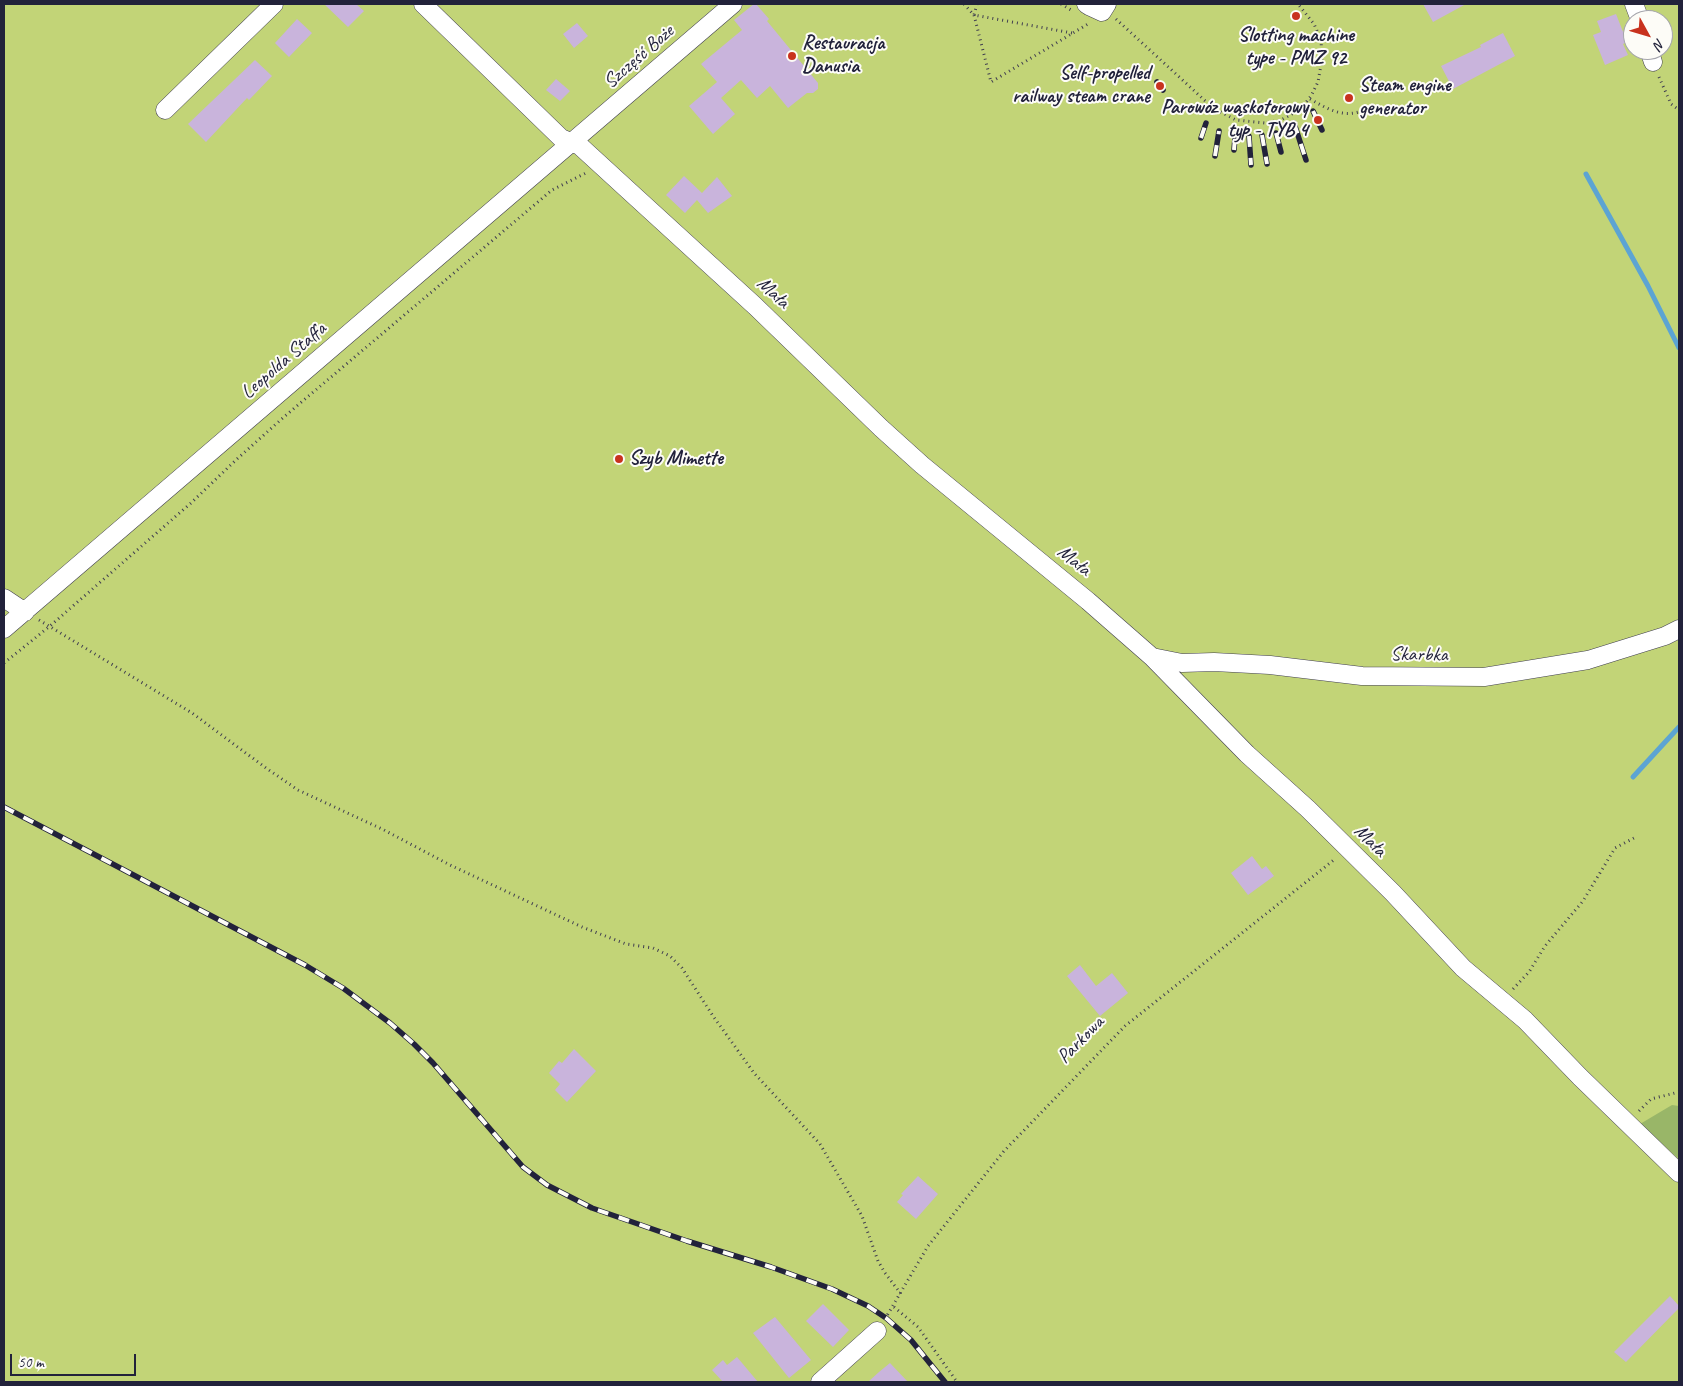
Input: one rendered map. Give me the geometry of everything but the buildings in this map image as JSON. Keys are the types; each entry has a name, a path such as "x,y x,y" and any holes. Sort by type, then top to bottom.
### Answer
{"street":[{"path":"165,110 274,4"},
{"name":"Mała","path":"423,4 561,138 580,146 755,306 922,465 1088,601 1152,657 1247,754 1393,893 1463,968 1536,1032 1679,1173"},
{"name":"Szczęść Boże","path":"572,142 733,4"},
{"path":"1086,4 1105,8"},
{"name":"Leopolda Staffa","path":"4,629 572,142"},
{"path":"4,598 25,612"},
{"name":"Skarbka","path":"1152,657 1182,663 1214,662 1270,665 1362,676 1484,677 1588,660 1665,636 1679,629"},
{"path":"820,1382 877,1331"}],"path":[{"path":"964,4 974,15 991,82 1090,23 1105,8 1213,108 1228,117 1251,122 1276,121 1288,117 1310,99 1315,89 1320,74 1322,44 1317,29 1298,4"},
{"path":"974,15 977,4"},
{"path":"974,15 1073,33"},
{"path":"1653,60 1671,104 1679,110"},
{"path":"1310,99 1330,110 1346,114 1359,112"},
{"path":"4,664 191,503 285,416 552,190 588,172 598,164"},
{"path":"25,612 192,713 298,790 384,830 450,865 582,927 626,944 653,948 670,956 682,968 713,1016 754,1073 820,1144 862,1216 878,1261 901,1294"},
{"path":"1502,1001 1529,972 1545,946 1582,901 1615,848 1634,838"},
{"name":"Parkowa","path":"957,1382 918,1327 894,1307 928,1246 1004,1150 1124,1026 1348,850"},
{"path":"1628,1123 1650,1099 1679,1092"}],"green space":[{"path":"4,4 1679,4 1679,1382 4,1382"},
{"path":"1672,1105 1679,1106 1679,1159 1640,1124"}],"waterway":[{"path":"1586,174 1648,286 1679,348"},
{"path":"1633,777 1679,727"}],"railway":[{"path":"1157,82 1163,90"},
{"path":"1313,111 1322,130"},
{"path":"1201,138 1206,123"},
{"path":"1294,123 1306,160"},
{"path":"1215,156 1219,131"},
{"path":"1276,133 1281,152"},
{"path":"1262,135 1267,164"},
{"path":"1249,136 1251,165"},
{"path":"1234,150 1235,137"},
{"path":"4,807 305,965 343,988 390,1023 414,1044 433,1063 523,1167 547,1185 592,1208 687,1241 771,1267 832,1289 868,1306 886,1318 911,1340 945,1382"}],"place":[{"name":"Slotting machine type - PMZ 92","path":"1296,16"},
{"name":"Restauracja Danusia","path":"792,56"},
{"name":"Self-propelled railway steam crane","path":"1160,86"},
{"name":"Steam engine generator","path":"1349,98"},
{"name":"Parowóz wąskotorowy typ - TYB 4","path":"1318,120"},
{"name":"Szyb Mimette","path":"619,459"}]}
